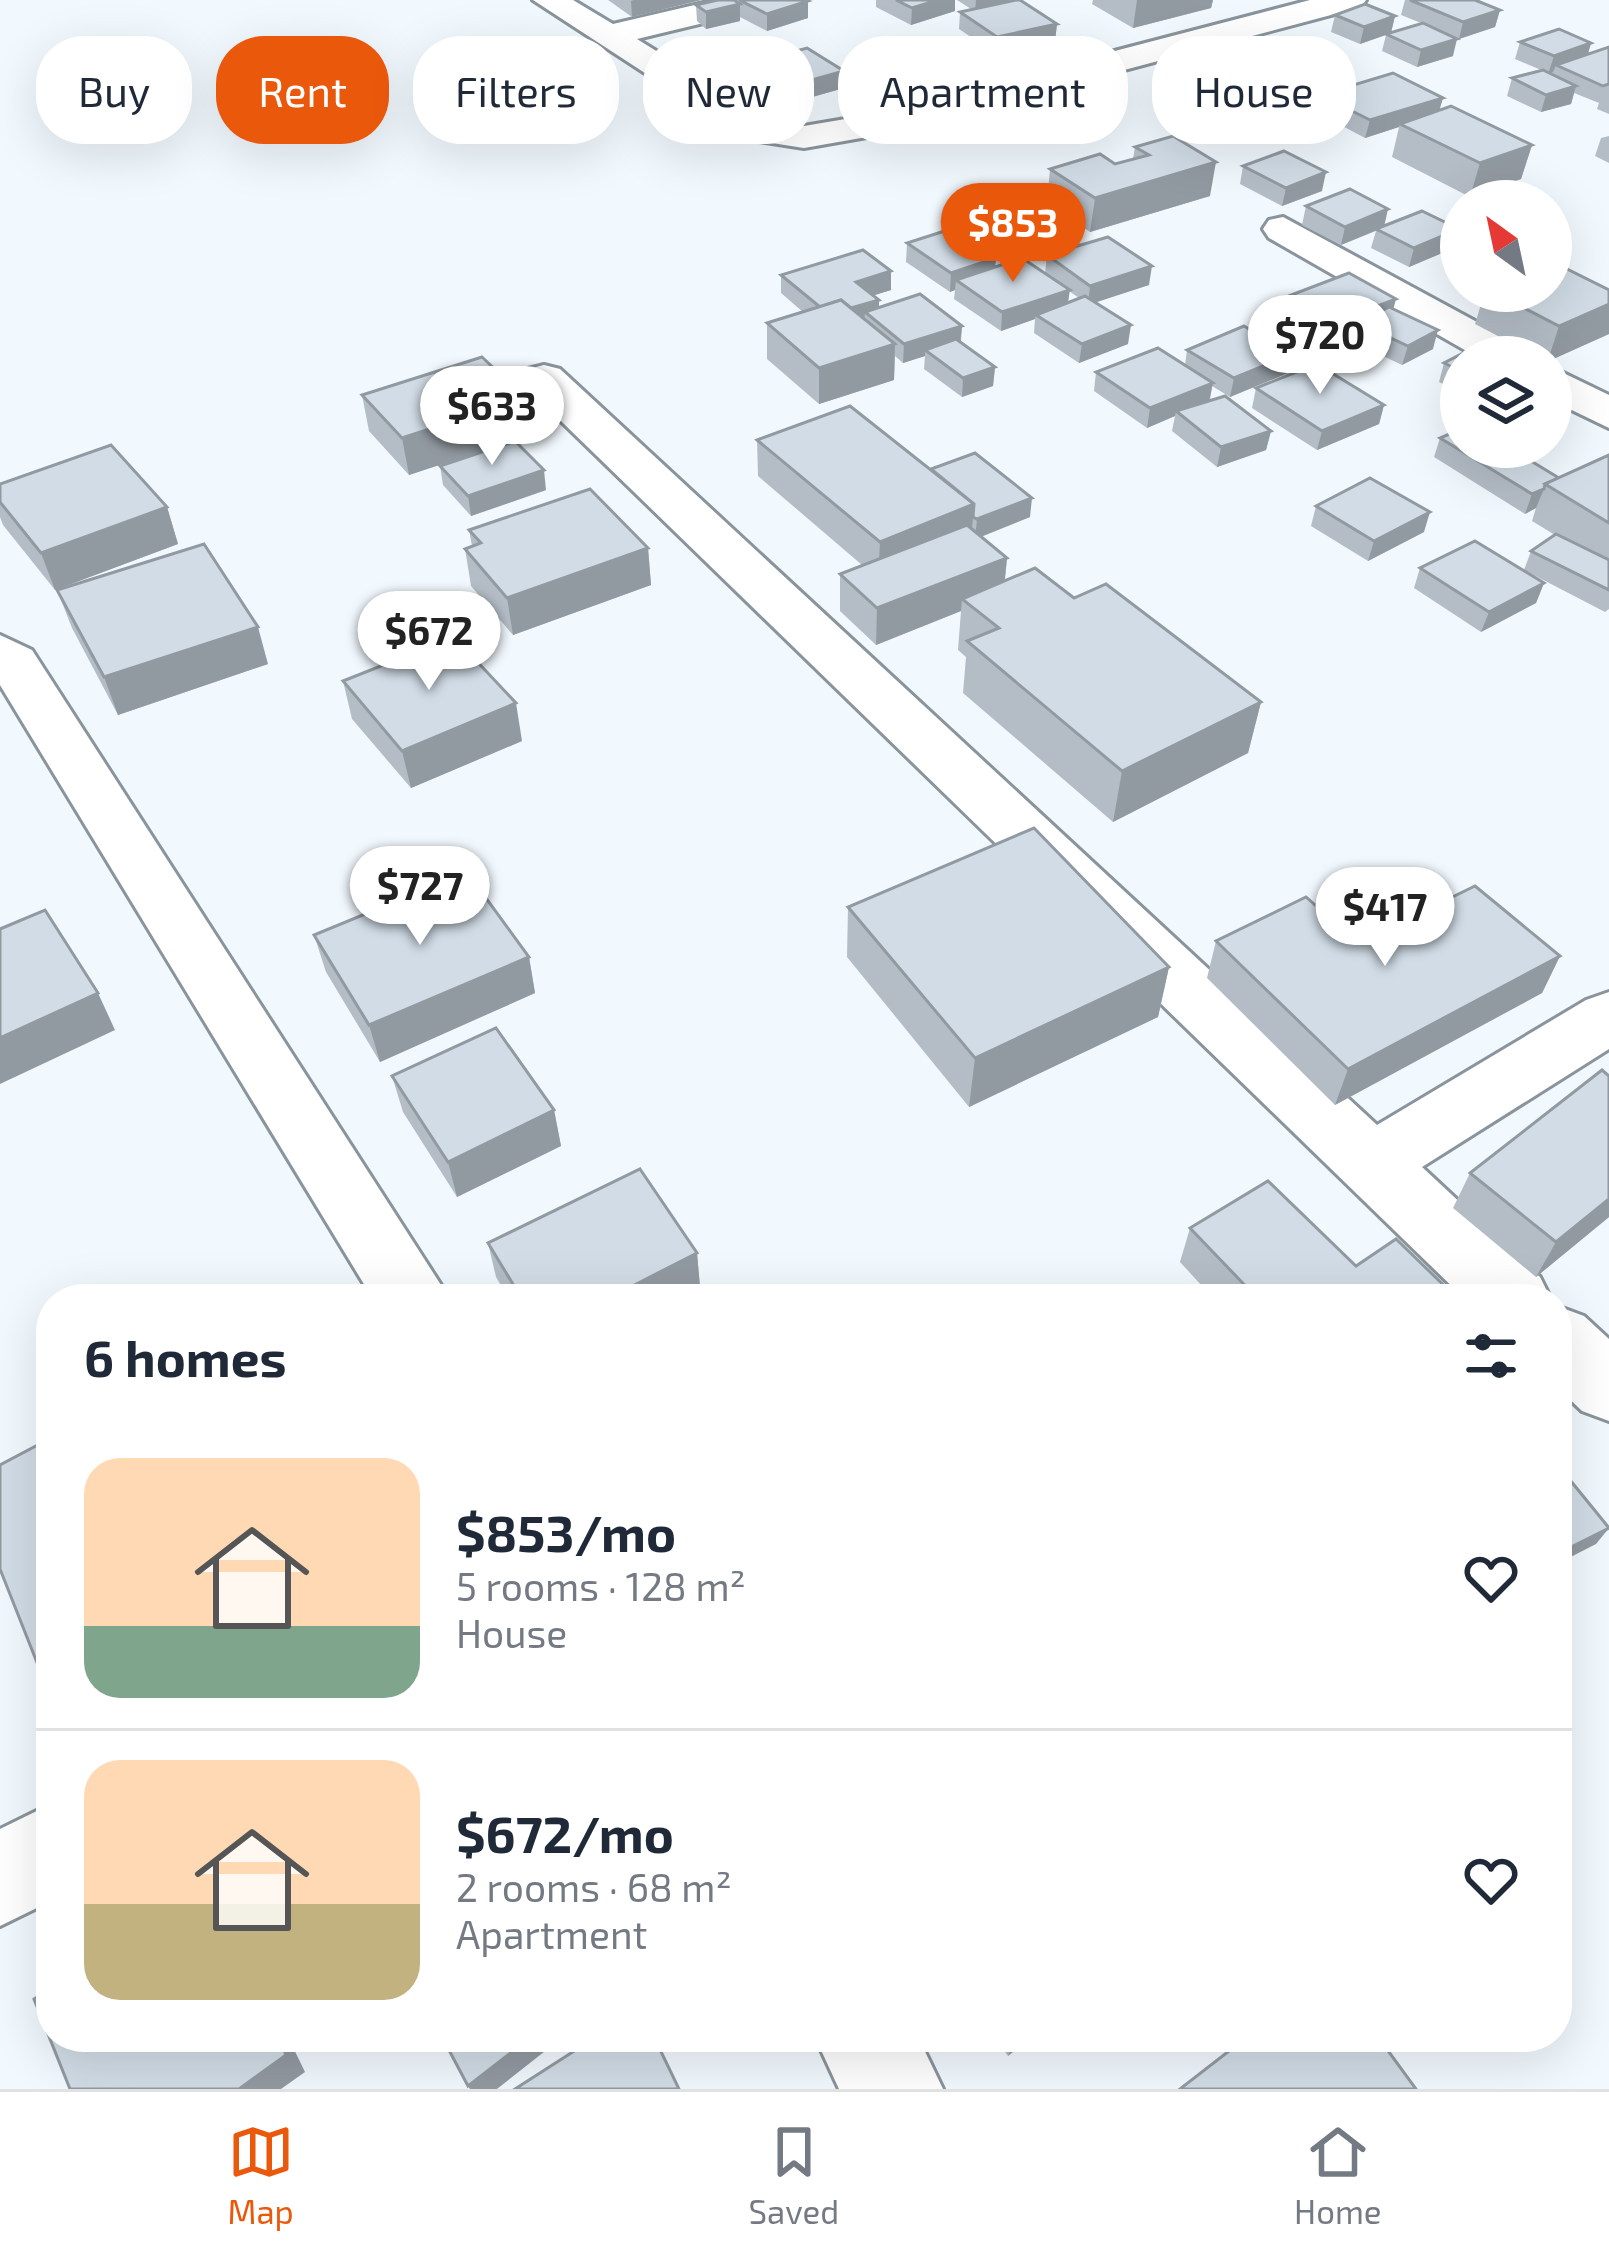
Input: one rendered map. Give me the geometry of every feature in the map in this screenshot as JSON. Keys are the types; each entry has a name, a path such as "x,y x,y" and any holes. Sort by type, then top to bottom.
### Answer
{"street":[{"path":"550,0 608,36 758,0"},
{"path":"619,43 759,131 804,137 871,126 1348,0"},
{"path":"1283,229 1472,336"},
{"path":"544,379 1498,1284"},
{"path":"1572,393 1609,414"},
{"path":"0,652 14,662 404,1284"},
{"path":"1368,1165 1609,1017"},
{"path":"1572,1353 1609,1387"},
{"path":"0,1880 36,1859"},
{"path":"872,2052 895,2089"}],"building":[{"path":"718,0 740,4 706,12 696,5"},
{"path":"739,0 805,0 808,1 767,14"},
{"path":"896,0 938,0 912,8"},
{"path":"1020,0 1057,24 996,36 960,12"},
{"path":"1410,0 1475,0 1500,10 1463,22"},
{"path":"1365,4 1395,16 1364,27 1335,15"},
{"path":"1423,23 1457,39 1421,50 1386,34"},
{"path":"1559,29 1591,43 1554,56 1520,42"},
{"path":"1609,47 1609,84 1603,86 1556,65"},
{"path":"814,52 838,67 838,73 814,79"},
{"path":"1543,70 1576,86 1546,95 1512,78"},
{"path":"1393,73 1443,98 1370,120 1356,113 1356,84"},
{"path":"1451,106 1532,145 1480,163 1400,124"},
{"path":"1152,142 1186,144 1216,162 1095,198 1050,169 1100,154 1115,164 1149,155 1135,147"},
{"path":"1284,151 1326,172 1286,188 1243,166"},
{"path":"1350,189 1388,209 1345,227 1306,206"},
{"path":"1422,211 1440,220 1440,237 1414,248 1376,229"},
{"path":"951,229 996,258 951,273 907,243"},
{"path":"1108,237 1152,266 1090,286 1047,255"},
{"path":"863,250 891,271 856,282 879,300 851,308 841,300 820,307 781,275"},
{"path":"1022,258 1070,290 1002,312 956,280"},
{"path":"1572,272 1609,290 1609,304 1559,326 1532,312 1572,312"},
{"path":"1349,273 1396,299 1336,322 1291,295"},
{"path":"920,294 962,326 904,344 865,312"},
{"path":"1085,296 1131,325 1082,344 1036,315"},
{"path":"841,300 895,344 819,368 767,323"},
{"path":"1389,307 1438,330 1408,346 1359,323"},
{"path":"1244,326 1292,354 1234,378 1187,350"},
{"path":"956,339 995,367 963,378 925,350"},
{"path":"1158,348 1213,383 1150,408 1096,372"},
{"path":"482,357 525,398 402,438 362,395"},
{"path":"1317,364 1384,405 1322,431 1256,388"},
{"path":"1225,396 1271,431 1221,447 1176,411"},
{"path":"850,406 974,504 880,542 757,440"},
{"path":"515,441 544,470 468,496 440,466"},
{"path":"111,445 167,507 41,553 0,502 0,484"},
{"path":"975,453 1032,498 973,517 974,504 931,469"},
{"path":"1609,455 1609,523 1545,484"},
{"path":"1489,468 1543,468 1559,478 1532,494"},
{"path":"1370,478 1430,512 1374,541 1316,506"},
{"path":"590,489 648,548 507,598 465,549 481,543 469,530"},
{"path":"967,525 1007,558 877,608 840,574"},
{"path":"1556,534 1609,560 1609,590 1531,551"},
{"path":"1475,541 1544,583 1489,612 1420,568"},
{"path":"204,544 258,627 104,677 57,590"},
{"path":"1035,568 1074,598 1106,584 1261,702 1122,771 967,641 999,628 962,599"},
{"path":"454,637 516,703 402,751 343,681"},
{"path":"1034,828 1169,967 975,1058 848,907"},
{"path":"467,872 529,957 369,1025 314,935"},
{"path":"1475,886 1560,956 1348,1069 1216,941 1306,897 1358,943"},
{"path":"45,910 98,993 0,1038 0,929"},
{"path":"496,1028 554,1110 448,1162 392,1076"},
{"path":"1602,1070 1609,1076 1609,1199 1556,1242 1470,1173"},
{"path":"640,1169 697,1253 636,1284 513,1284 488,1243"},
{"path":"1268,1181 1356,1266 1396,1239 1442,1284 1244,1284 1190,1228"},
{"path":"36,1446 36,1660 0,1569 0,1465"},
{"path":"1572,1482 1609,1528 1572,1546"},
{"path":"55,2052 286,2055 239,2089 70,2089"},
{"path":"450,2052 512,2052 468,2086"},
{"path":"573,2052 661,2052 679,2089 515,2089"},
{"path":"1228,2052 1389,2052 1416,2089 1180,2089"}]}
